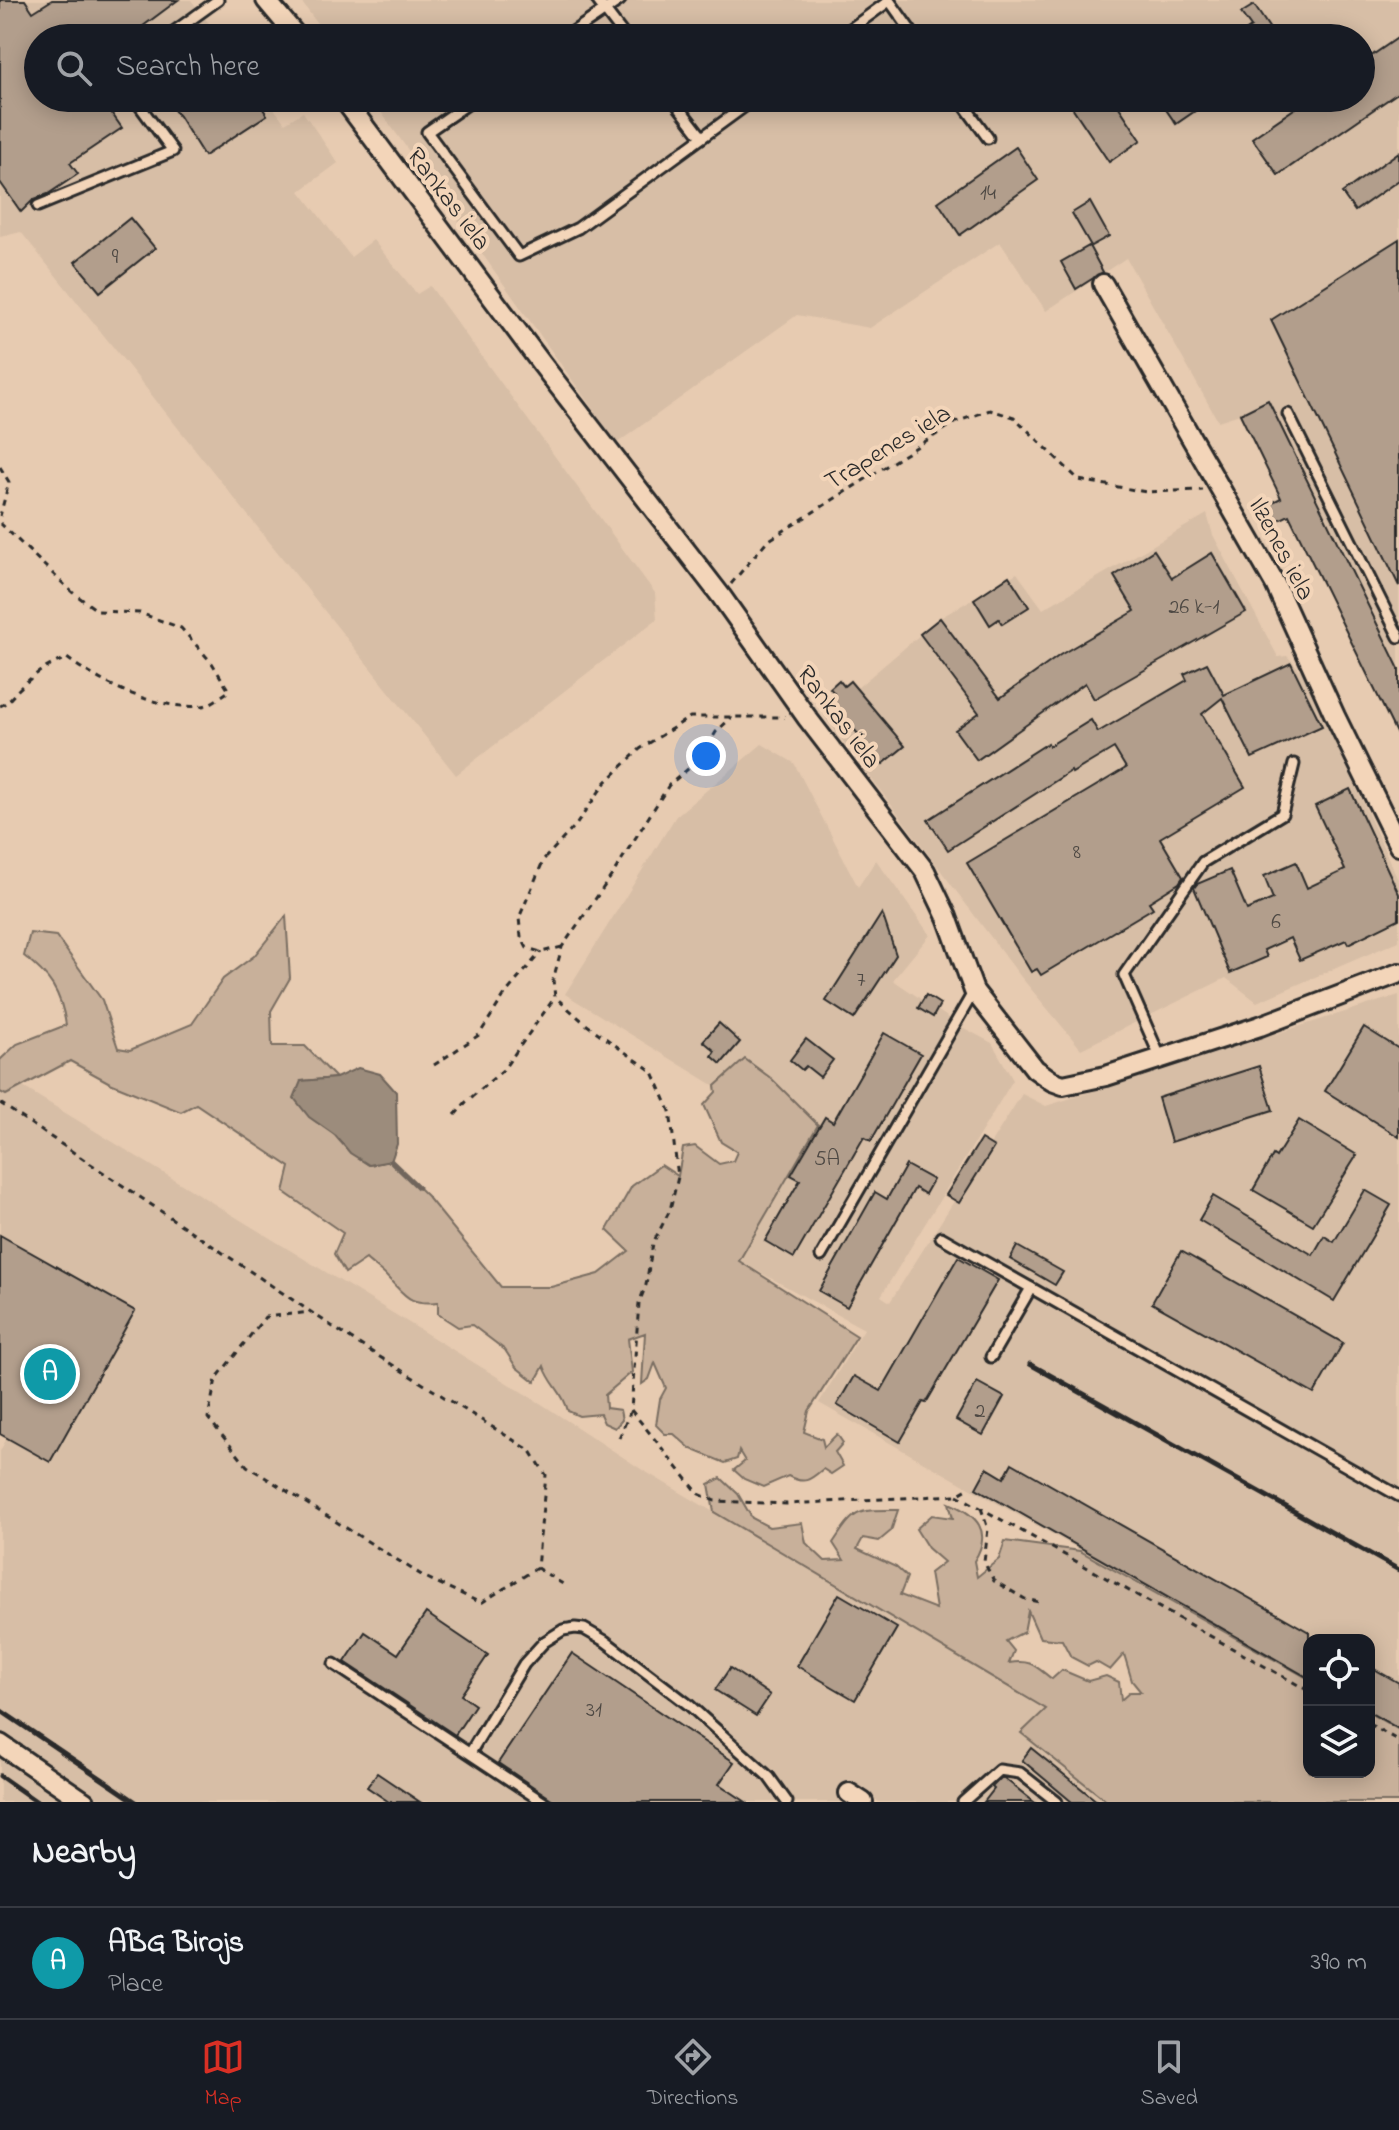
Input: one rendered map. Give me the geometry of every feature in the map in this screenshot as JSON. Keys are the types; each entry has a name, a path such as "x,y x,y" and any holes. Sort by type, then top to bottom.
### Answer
{"street":[{"path":"266,0 286,24"},
{"name":"Rankas iela","path":"353,112 541,363 721,596 808,719 925,871 947,917 974,991 1035,1069 1063,1085 1106,1076 1260,1026 1399,973"},
{"name":"Ilzenes iela","path":"1103,284 1275,584 1399,846"},
{"path":"0,1744 85,1802"}],"lane":[{"path":"185,24 218,0"},
{"path":"597,0 615,24"},
{"path":"585,24 620,0"},
{"path":"857,24 889,0 906,24"},
{"path":"38,206 173,151 144,112"},
{"path":"456,112 427,132 519,256 578,228 737,112"},
{"path":"683,112 702,137"},
{"path":"969,112 988,138"},
{"path":"1288,414 1399,637"},
{"path":"1161,1059 1124,975 1203,862 1282,814 1294,764"},
{"path":"821,1256 974,991"},
{"path":"941,1237 1399,1496"},
{"path":"991,1357 1031,1288"},
{"path":"470,1753 524,1664 544,1642 563,1630 584,1629 605,1641 689,1705 769,1777 787,1802"},
{"path":"334,1664 543,1802"},
{"path":"968,1801 981,1784 999,1770 1010,1770 1032,1780 1057,1802"}],"path":[{"name":"Trapenes iela","path":"721,596 766,542 956,422 990,410 1014,417 1079,480 1146,492 1223,490"},
{"path":"0,467 9,482 0,516"},
{"path":"0,523 72,592 98,611 140,613 181,628 212,663 229,691 205,706 162,704 111,684 67,658 45,667 0,706"},
{"path":"562,947 541,952 527,948 521,937 519,918 544,859 576,825 605,783 640,749 690,717 808,719"},
{"path":"619,1438 631,1410 639,1303 646,1285 653,1243 670,1210 678,1177 670,1111 653,1072 587,1025 555,997 553,980 562,947 669,785 701,758 716,732 732,717"},
{"path":"434,1065 479,1035 505,994 541,952"},
{"path":"455,1115 503,1070 555,997"},
{"path":"0,1103 311,1312 531,1451 546,1475 537,1568"},
{"path":"311,1312 265,1317 216,1379 208,1418 247,1466 423,1576 481,1603 537,1568"},
{"path":"631,1410 699,1494 715,1501 787,1504 957,1495 969,1488"},
{"path":"957,1495 1303,1688"},
{"path":"981,1508 988,1529 984,1562 994,1581 1025,1599 1043,1603"},
{"path":"537,1568 566,1586"},
{"path":"1375,1727 1399,1741"}],"shaded area":[{"path":"0,0 191,0 209,24 24,24 24,112 277,112 285,123 303,112 338,163 300,191 351,257 373,240 417,294 430,286 655,593 657,619 456,775 21,232 0,237"},
{"path":"300,0 1399,0 1399,739 1240,414 1218,421 1126,258 1046,311 1000,242 870,328 797,315 617,443 381,112 1375,112 1375,24 318,24"},
{"path":"1207,514 1213,535 1278,657 1287,656 1305,675 1399,882 1399,941 1257,1002 1226,978 1081,1049 1021,977 824,716 940,618 1017,573 1043,609"},
{"path":"762,744 794,763 858,887 876,860 930,935 893,980 962,1027 992,1043 1013,1080 881,1296 890,1302 1022,1094 1046,1106 1399,995 1399,1730 1375,1716 1375,1634 1303,1634 1303,1676 819,1403 864,1329 739,1261 745,1059 715,1086 565,994 676,816"},
{"path":"286,916 290,978 271,1011 272,1046 305,1046 336,1078 301,1081 329,1128 346,1147 369,1165 391,1161 427,1196 501,1287 551,1287 599,1274 629,1251 607,1230 632,1186 661,1165 678,1176 683,1148 695,1146 719,1164 733,1161 737,1152 721,1142 704,1105 716,1092 715,1086 745,1059 772,1079 818,1125 739,1261 857,1336 809,1411 804,1432 822,1439 824,1447 837,1434 843,1443 835,1452 843,1466 831,1474 823,1469 807,1480 788,1476 763,1487 744,1479 734,1470 745,1461 739,1451 737,1459 725,1463 691,1449 674,1434 665,1434 656,1425 660,1399 666,1388 655,1363 649,1379 642,1384 645,1333 628,1339 632,1372 605,1395 606,1408 620,1410 622,1420 615,1428 604,1423 600,1414 579,1416 568,1411 544,1366 535,1382 516,1367 505,1350 472,1325 458,1327 438,1314 438,1302 408,1298 366,1259 345,1273 334,1254 343,1233 284,1192 290,1167 196,1104 181,1112 110,1083 70,1061 6,1095 0,1092 0,1060 17,1044 66,1025 53,986 24,956 30,933 56,936 102,1000 118,1048 130,1050 192,1024 223,979 254,956"},
{"path":"358,1068 380,1074 396,1092 397,1144 391,1161 369,1165 350,1153 336,1136 309,1117 294,1098 301,1081 336,1078"},
{"path":"0,1073 540,1403 641,1469 1047,1710 1021,1733 1108,1802 879,1802 855,1785 844,1802 0,1802 0,1451 7,1438 50,1461 135,1311 0,1235"},
{"path":"721,1478 738,1494 752,1518 769,1527 802,1523 806,1543 825,1561 844,1560 833,1543 858,1513 898,1510 891,1531 879,1541 863,1538 857,1549 896,1567 907,1577 900,1595 936,1609 930,1573 944,1562 928,1548 916,1529 932,1515 953,1518 949,1503 967,1513 979,1525 982,1541 974,1561 977,1577 999,1559 1005,1541 1080,1551 1303,1676 1303,1778 1375,1778 1375,1716 1399,1730 1399,1802 1108,1802 1021,1733 1046,1709 714,1512 709,1484","holes":["1028,1611 1040,1638 1062,1640 1071,1657 1088,1666 1096,1662 1110,1670 1124,1654 1132,1681 1141,1692 1130,1692 1121,1700 1119,1682 1106,1676 1088,1681 1062,1670 1052,1679 1028,1663 1009,1663 1014,1651 1006,1641 1024,1632"]}],"building":[{"path":"0,0 25,0 33,12 52,0 178,0 146,24 24,24 24,112 111,112 122,128 70,163 78,174 48,194 34,199 21,212 0,182"},
{"path":"1254,5 1267,24 1249,24 1241,13"},
{"path":"1399,37 1399,92 1375,108 1375,53"},
{"path":"176,112 265,112 267,115 204,156"},
{"path":"1075,112 1122,112 1141,140 1109,162"},
{"path":"1168,112 1194,112 1176,124"},
{"path":"1290,112 1370,112 1278,175 1252,138"},
{"path":"1016,147 1038,180 960,235 938,202"},
{"path":"1399,152 1399,180 1355,211 1342,193"},
{"path":"1090,202 1109,236 1091,246 1072,213"},
{"path":"130,218 155,248 100,292 75,262"},
{"path":"1399,239 1399,586 1271,320"},
{"path":"1089,246 1103,272 1076,289 1061,262"},
{"path":"1268,400 1399,669 1399,739 1289,515 1277,521 1269,504 1281,498 1240,414"},
{"path":"1154,550 1172,578 1212,553 1246,612 1094,699 1085,683 977,760 955,730 979,713 920,634 940,618 1000,698 1060,655 1135,611 1114,576"},
{"path":"1009,576 1029,607 1002,624 999,619 990,625 974,599"},
{"path":"1207,663 1224,695 1291,663 1322,726 1252,758 1222,698 1202,714 1245,787 1160,838 1183,877 1179,883 1149,902 1153,908 1041,975 1037,969 1031,972 967,863 1126,768 1114,748 1071,771 948,850 928,820 1048,743 1049,746 1091,720 1098,732 1187,680 1184,674"},
{"path":"839,680 844,686 850,681 905,746 883,764 828,698 834,693 830,688"},
{"path":"1350,789 1399,894 1399,919 1348,944 1346,940 1300,960 1290,938 1264,950 1267,957 1230,973 1194,888 1230,870 1247,910 1273,899 1264,876 1296,862 1307,888 1345,870 1315,806"},
{"path":"882,913 896,955 854,1019 826,1001"},
{"path":"926,995 940,1004 933,1017 918,1008"},
{"path":"719,1023 740,1042 721,1064 712,1056 715,1051 703,1041"},
{"path":"1364,1027 1399,1049 1399,1137 1325,1091"},
{"path":"884,1033 921,1054 871,1141 864,1137 794,1258 765,1241 800,1180 791,1175 825,1117 833,1122"},
{"path":"806,1039 833,1060 820,1077 806,1066 802,1070 790,1060"},
{"path":"1259,1066 1273,1110 1171,1142 1158,1098"},
{"path":"1299,1120 1357,1155 1313,1225 1253,1190 1273,1155 1276,1157"},
{"path":"981,1139 994,1147 959,1203 946,1195"},
{"path":"906,1165 933,1180 925,1194 915,1188 847,1307 819,1291 875,1192 887,1199"},
{"path":"1365,1190 1391,1205 1334,1301 1199,1220 1213,1196 1313,1255 1324,1236 1334,1242"},
{"path":"0,1235 135,1311 50,1462 0,1434"},
{"path":"1017,1246 1063,1272 1055,1285 1010,1259"},
{"path":"1181,1251 1343,1343 1314,1394 1152,1303"},
{"path":"958,1257 998,1280 900,1442 837,1405 854,1376 881,1391"},
{"path":"977,1382 1004,1397 983,1435 956,1420"},
{"path":"1012,1463 1309,1632 1303,1634 1303,1675 976,1488 987,1468 1004,1478"},
{"path":"839,1594 897,1628 855,1700 797,1666"},
{"path":"426,1613 488,1655 461,1695 475,1705 455,1735 345,1662 365,1632 398,1654"},
{"path":"572,1653 734,1762 719,1784 746,1802 556,1802 498,1763"},
{"path":"730,1668 770,1695 756,1716 715,1690"},
{"path":"1375,1669 1399,1683 1399,1729 1375,1715"},
{"path":"1031,1748 1098,1802 1072,1802 1022,1760"},
{"path":"377,1773 420,1802 389,1802 367,1787"},
{"path":"1004,1778 1034,1802 984,1802"}],"waterway":[{"path":"391,1161 418,1187"}],"railway":[{"path":"1030,1364 1399,1570"},
{"path":"0,1710 136,1802"},
{"path":"0,1776 37,1802"}],"place":[{"name":"ABG Birojs","path":"50,1374"}]}
